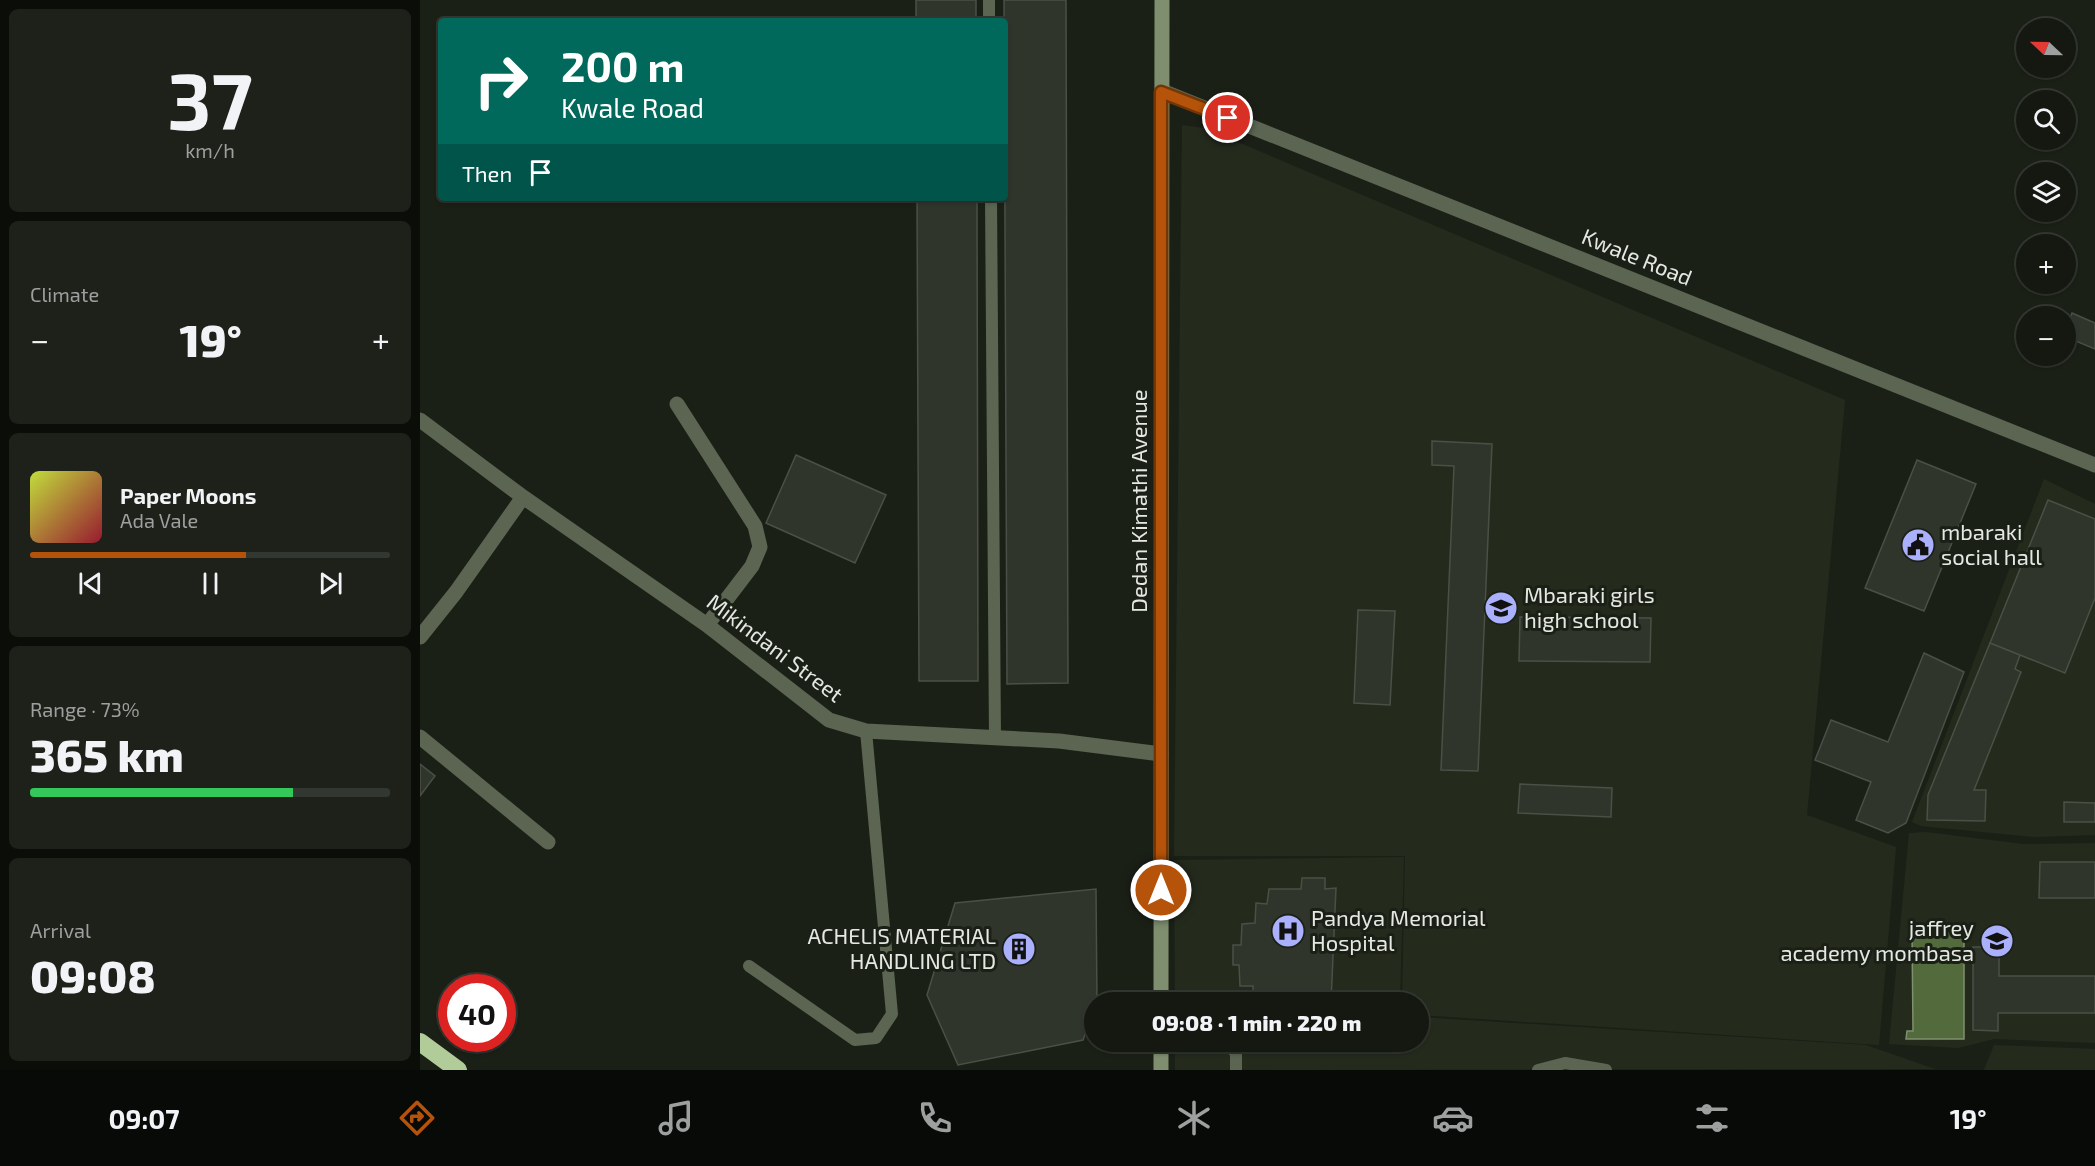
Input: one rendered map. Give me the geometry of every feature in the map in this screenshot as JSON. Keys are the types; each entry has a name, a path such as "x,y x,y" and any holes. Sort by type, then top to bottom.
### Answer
{"highway":[{"path":"420,1042 458,1070"}],"street":[{"name":"Dedan Kimathi Avenue","path":"1161,992 1162,0"},
{"name":"Kwale Road","path":"1161,92 2095,465"},
{"path":"677,404 755,526 760,547 752,566 707,625"},
{"name":"Mikindani Street","path":"420,420 523,498 707,625 829,720 866,731 1059,741 1161,754"},
{"path":"420,637 456,592 523,498"},
{"path":"420,737 548,842"},
{"path":"1161,1052 1161,1070"}],"lane":[{"path":"989,0 990,18"},
{"path":"991,201 995,739"},
{"path":"749,966 855,1040 876,1038 892,1014 866,731"},
{"path":"1235,1052 1236,1070"},
{"path":"1538,1070 1565,1063 1606,1070"}],"shaded area":[{"name":"Mbaraki girls high school","path":"1182,125 1205,128 1845,400 1807,815 1896,847 1879,1045 1429,1016 1429,992 1402,992 1405,856 1174,856"},
{"path":"2044,479 2095,504 2095,835 2033,837 1921,826 1912,822"},
{"name":"jaffrey academy mombasa","path":"1926,832 2023,844 2095,843 2095,1043 1994,1039 1958,1048 1889,1044 1909,833"},
{"name":"Pandya Memorial Hospital","path":"1404,857 1400,992 1175,992 1174,860"},
{"path":"1912,933 1964,933 1964,1039 1906,1039 1907,1031 1913,1031"},
{"name":"Pandya Memorial Hospital","path":"1429,1018 1866,1045 1935,1069 1175,1070 1175,1052 1429,1052"},
{"path":"1994,1045 2095,1049 2095,1070 1984,1070"}],"building":[{"path":"916,0 976,0 976,18 916,18"},
{"path":"1004,0 1066,0 1068,683 1007,684 1005,201 1008,201 1008,18 1004,18"},
{"path":"917,201 977,201 978,681 919,681"},
{"path":"2076,315 2095,323 2095,349 2076,341"},
{"path":"1432,441 1492,444 1478,771 1441,770 1454,466 1432,465"},
{"path":"796,455 886,495 855,563 766,523"},
{"path":"1917,460 1976,484 1924,611 1865,588"},
{"path":"2048,500 2095,519 2095,598 2065,673 1990,643"},
{"path":"1358,610 1395,611 1390,705 1354,703"},
{"path":"1520,617 1651,618 1650,662 1519,661"},
{"path":"1990,643 2020,655 2015,669 2021,672 1974,790 1986,790 1985,821 1927,820 1928,795"},
{"path":"1924,653 1964,672 1906,823 1888,833 1856,820 1871,782 1815,760 1831,720 1888,742"},
{"path":"420,764 435,776 420,796"},
{"path":"1520,784 1612,788 1611,817 1518,813"},
{"path":"2064,802 2095,803 2095,822 2064,822"},
{"path":"2040,862 2095,862 2095,898 2039,898"},
{"path":"1302,878 1325,878 1325,889 1336,888 1331,992 1253,992 1253,986 1240,986 1239,965 1233,965 1233,945 1241,945 1242,924 1255,923 1256,903 1267,904 1269,889 1301,889"},
{"name":"ACHELIS MATERIAL HANDLING LTD","path":"1096,889 1097,992 1084,992 1083,1040 958,1065 927,995 955,903"},
{"path":"1973,947 1999,947 1999,976 2095,976 2095,1013 1998,1013 1998,1031 1973,1030"}],"place":[{"name":"mbaraki social hall","path":"1918,545"},
{"name":"Mbaraki girls high school","path":"1501,608"},
{"name":"Pandya Memorial Hospital","path":"1288,931"},
{"name":"jaffrey academy mombasa","path":"1997,941"},
{"name":"ACHELIS MATERIAL HANDLING LTD","path":"1019,949"}],"route":[{"path":"1161,890 1161,92 1228,118"}]}
